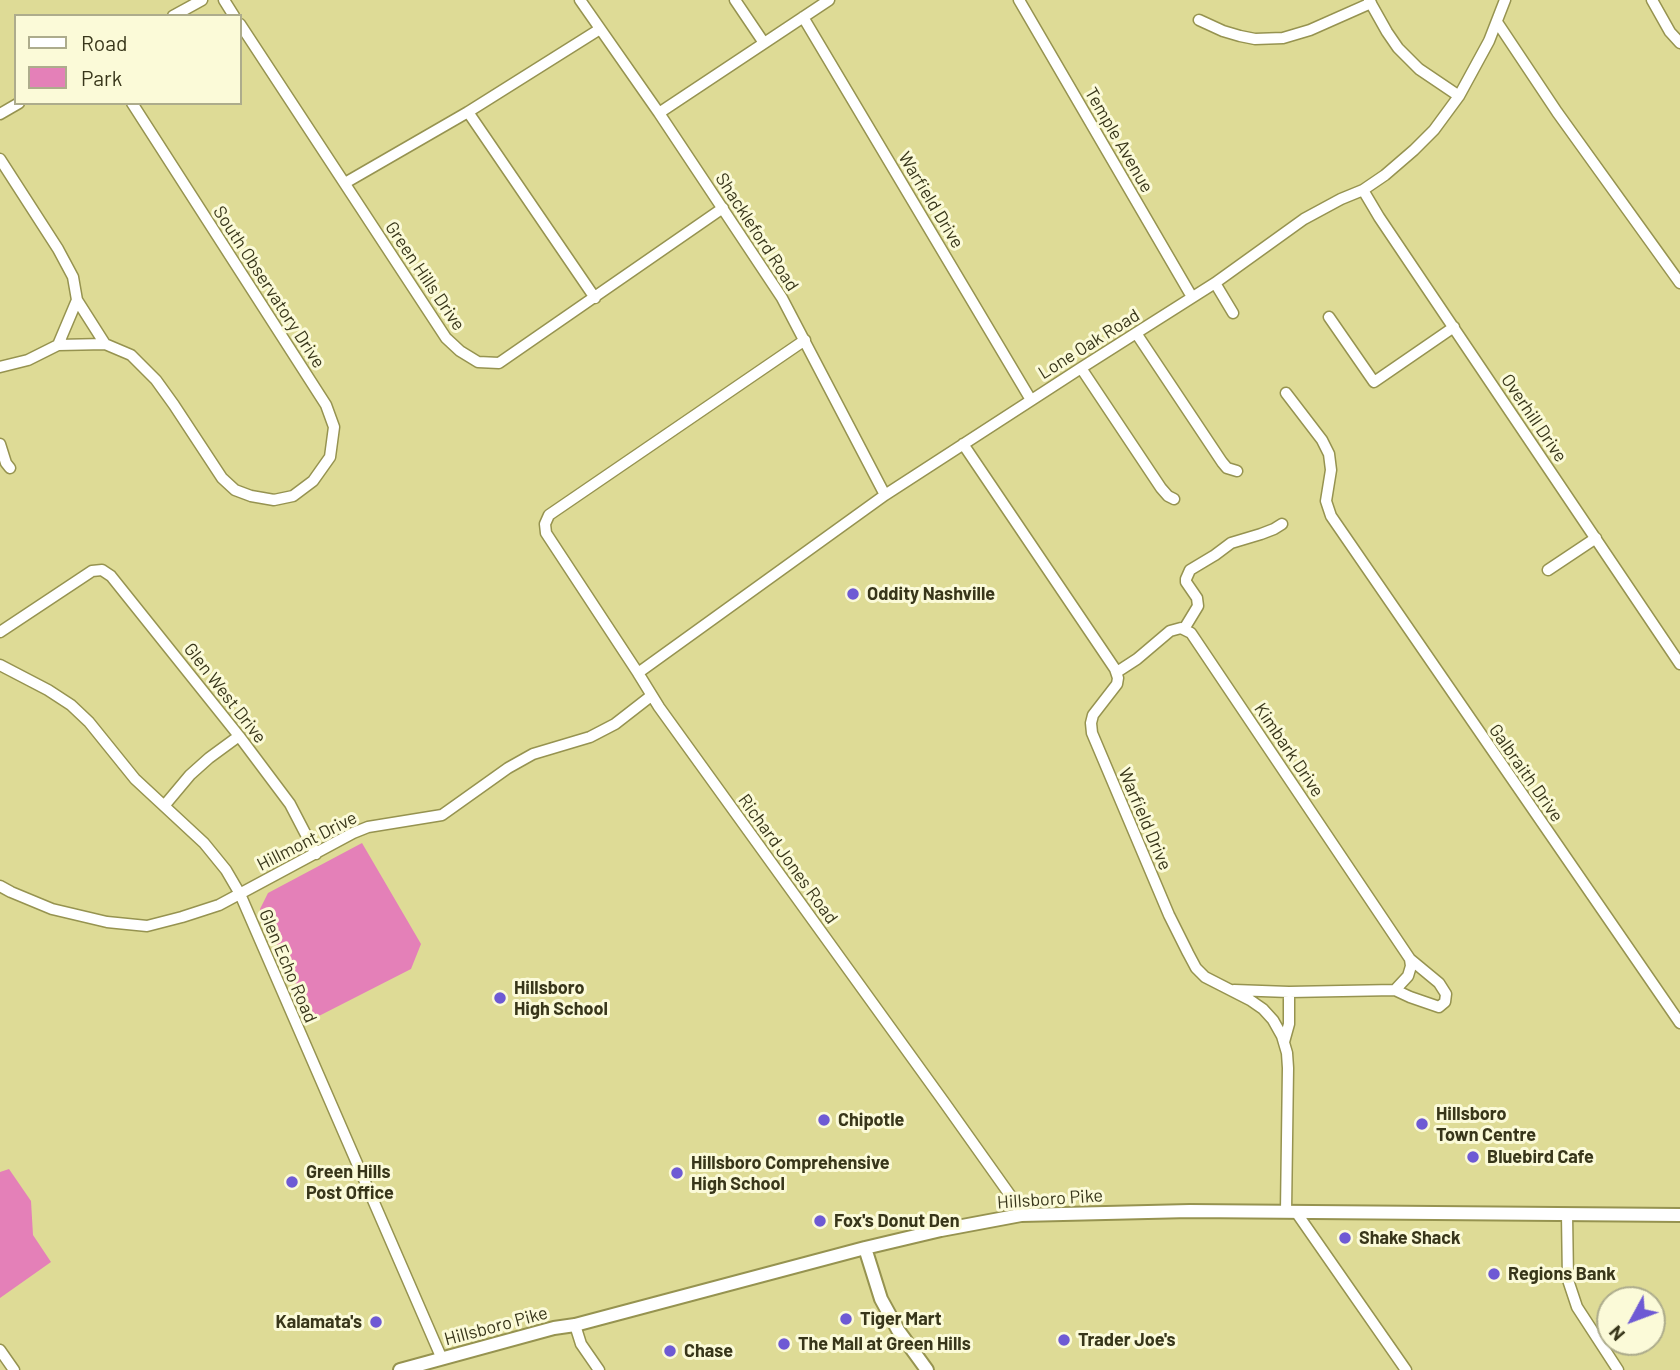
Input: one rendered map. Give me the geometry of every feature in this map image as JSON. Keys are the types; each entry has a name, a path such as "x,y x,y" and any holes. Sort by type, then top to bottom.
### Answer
{"main road":[{"name":"Hillsboro Pike","path":"400,1370 865,1248 1021,1215 1086,1212 1680,1215"},
{"path":"865,1248 881,1299 927,1370"}],"street":[{"path":"177,14 202,0"},
{"name":"Shackleford Road","path":"580,0 782,298 884,495"},
{"path":"735,0 764,43"},
{"path":"659,113 829,0"},
{"name":"Temple Avenue","path":"1018,0 1192,297"},
{"name":"Lone Oak Road","path":"638,673 884,495 1215,283 1304,219 1363,190 1385,175 1434,130 1459,96 1479,60 1505,0"},
{"path":"1652,0 1670,32 1680,43"},
{"path":"1199,20 1240,36 1255,39 1283,38 1310,30 1370,1 1398,48 1419,69 1459,96"},
{"name":"Warfield Drive","path":"803,17 1031,400"},
{"path":"1497,22 1680,283"},
{"name":"Green Hills Drive","path":"242,27 446,338 478,362 499,363 723,208"},
{"path":"345,183 468,112 600,29"},
{"path":"0,114 16,105"},
{"name":"South Observatory Drive","path":"105,344 131,355 156,380 222,478 235,490 274,500 293,496 313,481 330,457 334,427 327,405 133,105"},
{"path":"468,112 595,298"},
{"path":"0,159 58,249 73,277 77,300 105,344"},
{"name":"Overhill Drive","path":"1363,190 1680,664"},
{"path":"1215,283 1233,313"},
{"path":"58,345 77,300"},
{"path":"1329,317 1374,382 1454,327"},
{"path":"1136,334 1222,462 1227,468 1237,471"},
{"name":"Richard Jones Road","path":"805,340 549,514 545,524 546,533 651,696 944,1102 1021,1215"},
{"path":"0,367 28,360 58,345 105,344"},
{"path":"1081,368 1161,488 1174,499"},
{"name":"Galbraith Drive","path":"1286,393 1322,440 1329,454 1331,470 1326,501 1331,516 1680,1023"},
{"path":"0,444 10,468"},
{"path":"963,444 1117,672 1166,634 1178,628 1184,629 1198,606 1197,598 1185,579 1190,570 1231,543 1282,524"},
{"path":"1548,570 1596,538"},
{"name":"Glen West Drive","path":"0,632 92,571 102,570 111,576 290,804 316,854"},
{"name":"Kimbark Drive","path":"1184,629 1191,633 1200,645 1410,960 1442,987 1446,994 1443,1006 1435,1007 1395,990 1233,990"},
{"name":"Glen Echo Road","path":"0,665 71,705 89,722 135,779 204,843 226,870 240,894 442,1359"},
{"name":"Warfield Drive","path":"1117,672 1115,688 1095,711 1091,718 1091,728 1169,915 1196,968 1205,976 1263,1009 1276,1024 1284,1041 1288,1068 1291,1212"},
{"name":"Hillmont Drive","path":"0,886 52,909 107,922 147,926 219,905 353,833 368,827 442,815 508,768 533,754 590,737 615,724 651,696"},
{"path":"164,806 190,775 239,736"},
{"path":"1395,990 1408,976 1412,966 1410,960"},
{"path":"1284,1041 1289,1024 1289,992"},
{"path":"1291,1212 1406,1370"},
{"path":"1567,1214 1567,1280 1577,1307 1618,1370"},
{"path":"575,1325 581,1344 599,1370"},
{"path":"1,1355 14,1370"}],"green space":[{"path":"362,843 421,944 411,969 313,1019 260,909 268,893"},
{"path":"9,1169 31,1201 33,1235 51,1262 0,1298 0,1172"}],"place":[{"name":"Oddity Nashville","path":"853,594"},
{"name":"Hillsboro High School","path":"500,998"},
{"name":"Chipotle","path":"824,1120"},
{"name":"Hillsboro Town Centre","path":"1422,1124"},
{"name":"Bluebird Cafe","path":"1473,1157"},
{"name":"Hillsboro Comprehensive High School","path":"677,1173"},
{"name":"Green Hills Post Office","path":"292,1182"},
{"name":"Fox's Donut Den","path":"820,1221"},
{"name":"Shake Shack","path":"1345,1238"},
{"name":"Regions Bank","path":"1494,1274"},
{"name":"Tiger Mart","path":"846,1319"},
{"name":"Kalamata's","path":"376,1322"},
{"name":"Trader Joe's","path":"1064,1340"},
{"name":"The Mall at Green Hills","path":"784,1344"},
{"name":"Chase","path":"670,1351"}]}
